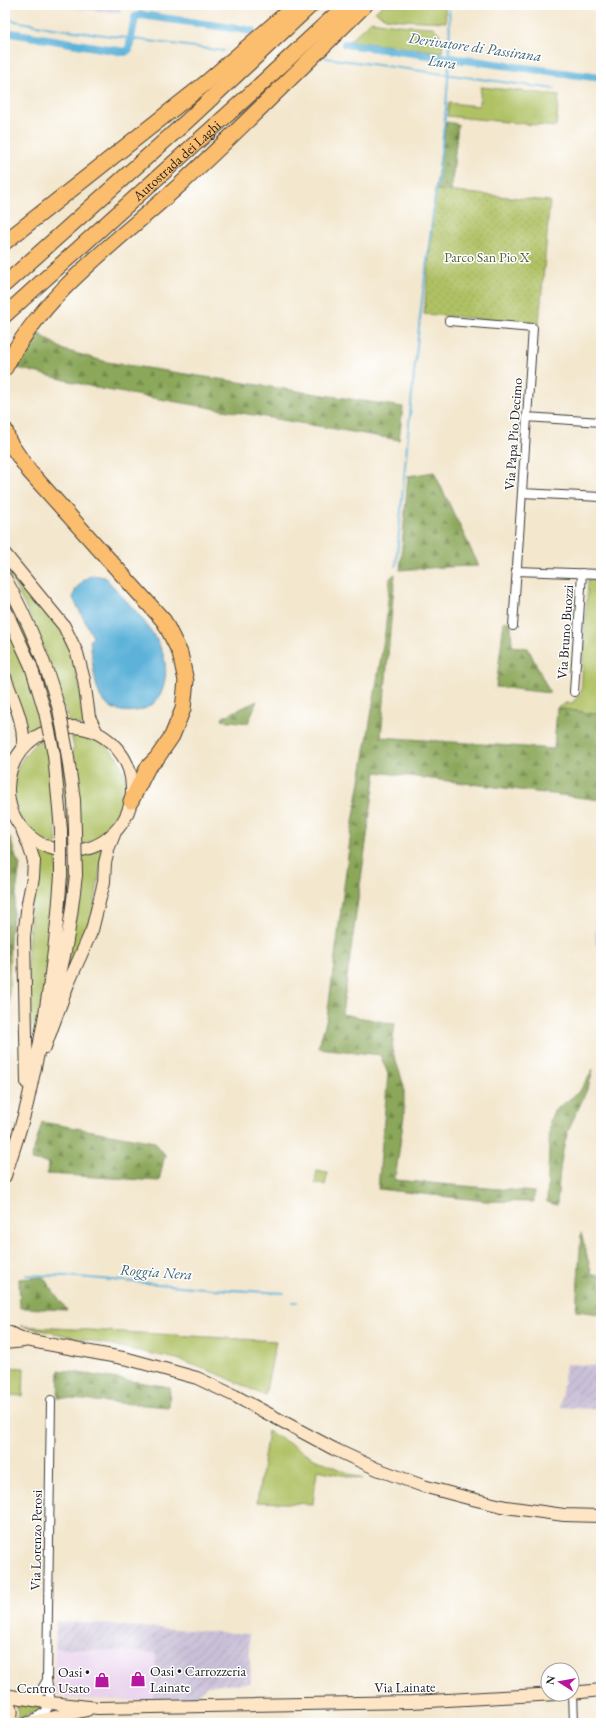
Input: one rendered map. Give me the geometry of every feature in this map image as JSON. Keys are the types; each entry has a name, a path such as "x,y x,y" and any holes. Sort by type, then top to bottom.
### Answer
{"highway":[{"path":"5,242 207,82 296,5"},
{"name":"Autostrada dei Laghi","path":"5,284 187,121 311,5"},
{"name":"Autostrada dei Laghi","path":"5,315 247,97 346,5"},
{"path":"5,368 14,351 37,320 83,271 184,182 365,5"},
{"path":"5,430 9,442 29,471 164,621 180,653 186,681 183,709 172,736 157,758 148,767 131,801"}],"main road":[{"path":"5,554 64,626 77,653 84,680 89,717 97,733"},
{"path":"5,578 28,623 45,662 59,709 74,800 76,875 72,910 60,979 39,1047"},
{"path":"5,608 30,666 45,712 54,755 61,830 61,875 55,940 39,1047 27,1102"},
{"path":"5,677 21,721 24,735 24,748"},
{"path":"5,1176 53,1022 92,930 104,882 105,862 109,847 126,816 131,801 132,785 128,769 121,754 111,742 97,733 82,728 66,727 55,729 36,738 24,748 7,778 8,807 29,836 43,845 58,850 74,851 90,848 117,830"},
{"path":"19,824 34,861 33,878 28,902 24,936 27,1102"},
{"path":"5,1331 26,1340 128,1359 197,1378 235,1396 334,1449 422,1486 506,1507 564,1515 601,1516"},
{"path":"5,1343 26,1340"},
{"path":"580,1692 601,1690"},
{"name":"Via Lainate","path":"98,1708 412,1702 540,1695"},
{"path":"5,1696 98,1708"},
{"path":"5,1696 10,1703 12,1710 11,1718 8,1723"},
{"path":"26,1723 98,1708"}],"street":[{"name":"Via Papa Pio Decimo","path":"449,321 533,328 513,626"},
{"path":"526,417 601,422"},
{"path":"522,493 601,497"},
{"name":"Via Bruno Buozzi","path":"516,571 601,574"},
{"name":"Via Bruno Buozzi","path":"574,692 582,573"},
{"name":"Via Lorenzo Perosi","path":"51,1400 47,1680 51,1703"},
{"path":"26,1699 40,1692 47,1680"},
{"path":"573,1702 574,1723"},
{"path":"26,1723 41,1716 51,1703"}],"shaded area":[{"path":"47,5 121,5 120,13"},
{"path":"601,823 601,944 595,944 598,831"},
{"path":"566,1364 601,1366 601,1410 560,1407"},
{"path":"56,1621 249,1634 251,1683 207,1685 198,1695 197,1700 153,1701 156,1653 55,1648"},
{"path":"55,1648 156,1653 153,1701 74,1699 59,1696 54,1690"}],"green space":[{"path":"383,5 445,5 446,22 386,18 375,12"},
{"path":"371,21 398,25 433,27 441,38 443,44 442,52 349,41"},
{"path":"481,87 559,95 556,127 447,116 449,103 479,106"},
{"path":"446,122 458,124 451,192 435,190"},
{"name":"Parco San Pio X","path":"435,190 550,201 539,324 424,314"},
{"path":"38,333 64,350 107,362 403,407 399,440 101,389 18,368 21,358"},
{"path":"434,472 479,566 400,570 408,476"},
{"path":"5,559 62,632 74,666 87,725 69,723 39,634 5,566"},
{"path":"395,574 381,737 554,749 557,708 601,715 600,800 376,772 342,1014 395,1024 392,1049 404,1086 404,1116 395,1180 534,1192 534,1202 486,1201 378,1189 388,1074 380,1055 318,1048 327,1018 350,840 385,633 390,578"},
{"path":"588,579 601,580 601,715 557,708 566,703 572,703 581,693"},
{"path":"5,584 28,632 54,708 48,708 34,659 5,596"},
{"path":"5,614 19,646 41,713 39,714 42,729 27,738 5,665"},
{"path":"504,621 511,622 512,646 528,648 550,693 496,687"},
{"path":"257,701 248,723 222,720 223,717"},
{"path":"71,733 90,737 107,747 118,760 124,774 126,789 124,804 117,818 108,830 95,840 80,846 72,750 74,749"},
{"path":"44,737 48,755 50,755 57,845 43,840 32,832 16,810 13,797 13,783 17,770 28,751 35,743"},
{"path":"58,751 64,751 72,829 66,829 66,809"},
{"path":"5,833 10,837 16,858 20,865 5,973"},
{"path":"34,847 47,853 57,855 57,902 44,991 31,1052 27,972"},
{"path":"103,847 93,916 65,977 80,855 93,852"},
{"path":"72,872 71,894 56,967 65,873"},
{"path":"10,934 8,1057 5,1090 5,973"},
{"path":"593,1069 589,1085 565,1141 560,1168 557,1205 547,1202 550,1120 554,1111 580,1091"},
{"path":"42,1122 155,1142 165,1155 159,1181 47,1174 48,1163 31,1160"},
{"path":"317,1171 328,1173 325,1185 315,1183"},
{"path":"581,1233 592,1275 601,1275 601,1314 576,1311"},
{"path":"43,1277 67,1310 20,1308 19,1279"},
{"path":"21,1326 276,1341 265,1396 223,1376 177,1359"},
{"path":"5,1367 24,1368 23,1396 5,1395"},
{"path":"59,1370 170,1387 169,1407 58,1398"},
{"path":"268,1431 312,1457 362,1479 317,1470 313,1504 257,1502"},
{"path":"16,1702 43,1707 38,1711 16,1720 18,1713"}],"water":[{"path":"92,575 105,577 130,604 153,633 163,654 166,672 162,691 156,701 144,709 128,712 120,711 107,705 99,694 90,640 93,637 73,598 75,591 80,584"}],"waterway":[{"path":"396,566 417,343 443,137 450,38 449,5"},
{"name":"Lura","path":"5,32 125,52 129,49 135,17 141,15 253,31"},
{"name":"Lura","path":"5,19 52,28 224,51"},
{"name":"Derivatore di Passirana","path":"345,44 601,78"},
{"name":"Lura","path":"326,58 555,89"},
{"name":"Roggia Nera","path":"26,1275 67,1276 214,1289 284,1293"},
{"name":"Roggia Nera","path":"292,1302 297,1302"}],"place":[{"name":"Oasi • Carrozzeria Lainate","path":"138,1679"},
{"name":"Oasi • Centro Usato","path":"102,1680"}]}
